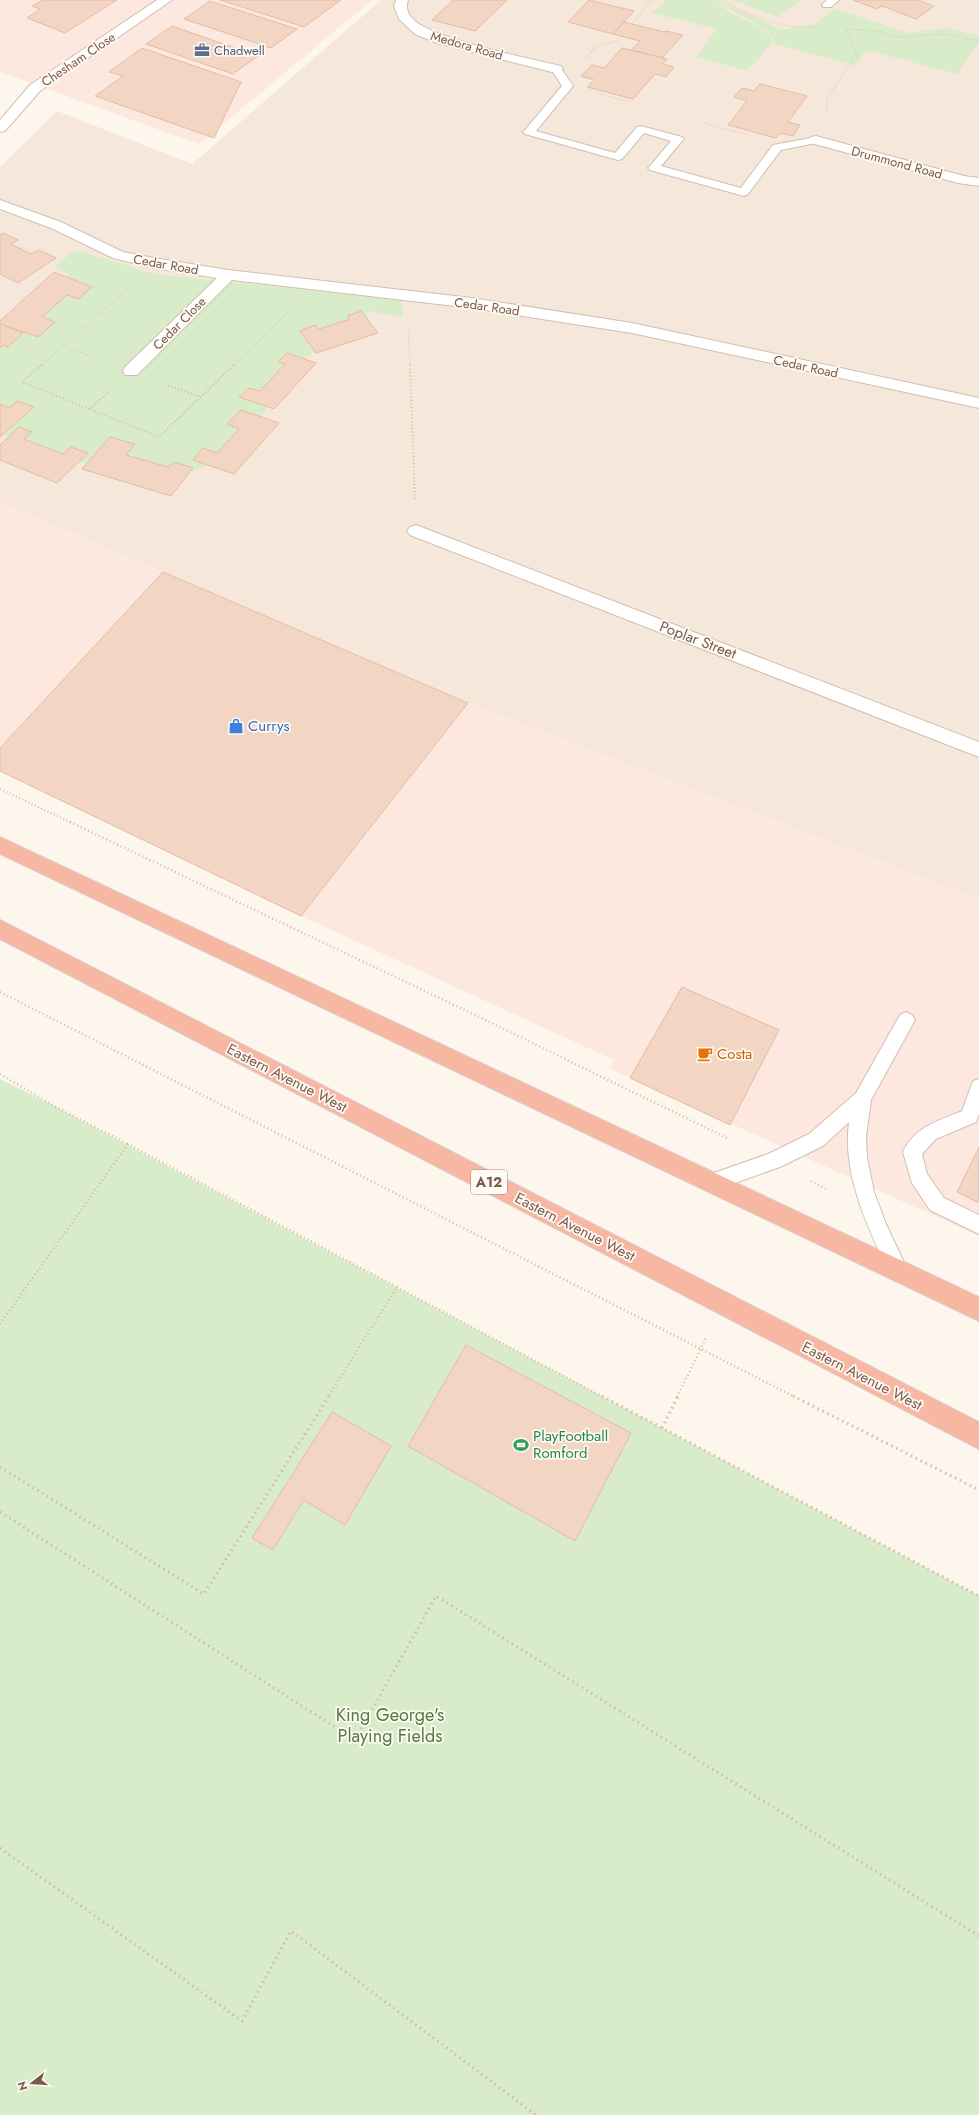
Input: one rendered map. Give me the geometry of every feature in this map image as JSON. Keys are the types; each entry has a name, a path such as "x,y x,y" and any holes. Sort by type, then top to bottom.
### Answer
{"highway":[{"path":"0,844 979,1309"},
{"name":"Eastern Avenue West","path":"0,929 979,1436"}],"street":[{"name":"Chesham Close","path":"0,128 35,88 166,0"},
{"name":"Medora Road","path":"402,0 400,6 405,19 420,31 442,40 556,69"},
{"path":"530,62 540,52"},
{"name":"Drummond Road","path":"816,140 962,180 979,182"},
{"name":"Cedar Road","path":"0,204 56,225 118,255 228,275 472,303 632,328 979,403"},
{"name":"Cedar Close","path":"130,371 228,275"},
{"name":"Poplar Street","path":"416,531 979,750"}],"lane":[{"path":"556,69 568,86 529,132 618,157 641,129 678,139 654,168 744,192 777,147 816,140"},
{"path":"712,1182 774,1161 816,1140 862,1099 906,1020"},
{"path":"979,1087 969,1116 929,1133 912,1152 919,1178 937,1204 979,1224"},
{"path":"862,1099 857,1141 861,1173 871,1213 898,1271"}],"path":[{"path":"632,24 652,0"},
{"path":"816,140 827,115 826,98 857,54 847,29 831,2"},
{"path":"556,69 571,73 597,46 617,40 621,36"},
{"path":"407,295 416,531"},
{"path":"0,788 471,1012 774,1161 871,1213"},
{"path":"0,992 979,1490"},
{"path":"0,1074 54,1106 979,1596"},
{"path":"0,1324 128,1144"},
{"path":"0,1467 204,1594 397,1287"},
{"path":"662,1428 723,1303"},
{"path":"0,1512 355,1740 436,1596 979,1936"},
{"path":"0,1848 242,2021 291,1931 536,2115"}],"shaded area":[{"path":"0,0 372,0 199,144 0,72"},
{"path":"381,0 979,0 979,899 468,703 0,502 0,167 57,111 192,164"},
{"path":"0,502 468,703 979,899 979,1236 610,1069 614,1060 301,916 0,771"}],"green space":[{"path":"666,0 708,0 715,2 733,14 751,22 772,38 772,44 747,71 696,57 717,29 652,13"},
{"path":"712,0 717,0 781,30 814,24 835,8 907,33 947,28 979,36 979,43 957,74 867,50 855,65 774,44 774,38 752,21"},
{"path":"733,0 800,0 778,17"},
{"path":"76,250 155,274 402,300 403,317 368,311 367,324 297,362 237,452 180,477 45,457 0,432 0,328 70,275 54,266"},
{"name":"King George's Playing Fields","path":"0,1079 54,1106 979,1596 979,2115 0,2115"}],"building":[{"path":"43,0 117,0 65,33 27,18 40,9 32,6"},
{"path":"220,0 341,0 304,27"},
{"path":"453,0 507,0 475,31 432,20"},
{"path":"589,0 634,11 613,34 568,22"},
{"path":"853,0 918,0 934,6 916,19 882,6 877,9"},
{"path":"210,1 297,29 271,48 184,19"},
{"path":"624,22 683,35 662,58 631,50 640,41 613,34"},
{"name":"Chadwell","path":"172,26 258,56 233,74 146,44"},
{"path":"142,48 241,82 214,138 95,96 123,76 109,72"},
{"path":"622,48 667,59 663,64 674,67 666,77 655,74 633,99 587,87 594,80 581,76 592,65 604,68"},
{"path":"760,84 807,96 788,122 800,125 793,136 780,133 776,138 728,125 747,101 734,97 742,88 754,91"},
{"path":"3,233 18,240 11,244 31,254 39,250 56,258 18,283 0,274 0,235"},
{"path":"54,272 92,287 78,299 67,295 42,317 55,322 38,337 0,324 0,321"},
{"path":"361,311 378,333 316,353 300,331 315,325 319,329 350,319 347,316"},
{"path":"0,324 23,333 8,347 3,345 0,348"},
{"path":"287,353 316,363 274,409 239,397 249,388 260,391 285,364 278,362"},
{"path":"18,401 34,407 0,437 0,404 9,408"},
{"path":"241,410 279,423 234,474 193,460 203,448 217,453 239,429 227,424"},
{"path":"19,427 32,432 24,439 63,454 71,447 88,453 57,483 0,460 0,445"},
{"path":"110,437 135,444 126,455 168,467 175,462 193,468 171,496 82,469"},
{"name":"Currys","path":"163,572 468,703 301,916 0,771 0,748"},
{"name":"Costa","path":"682,987 779,1030 730,1125 630,1078"},
{"path":"979,1147 979,1203 957,1192"},
{"path":"466,1345 631,1433 575,1541 408,1446"},
{"path":"332,1412 391,1446 345,1525 304,1500 273,1550 252,1538"}],"place":[{"name":"Chadwell","path":"202,50"},
{"name":"Currys","path":"236,726"},
{"name":"Costa","path":"705,1054"},
{"name":"PlayFootball Romford","path":"521,1445"}]}
